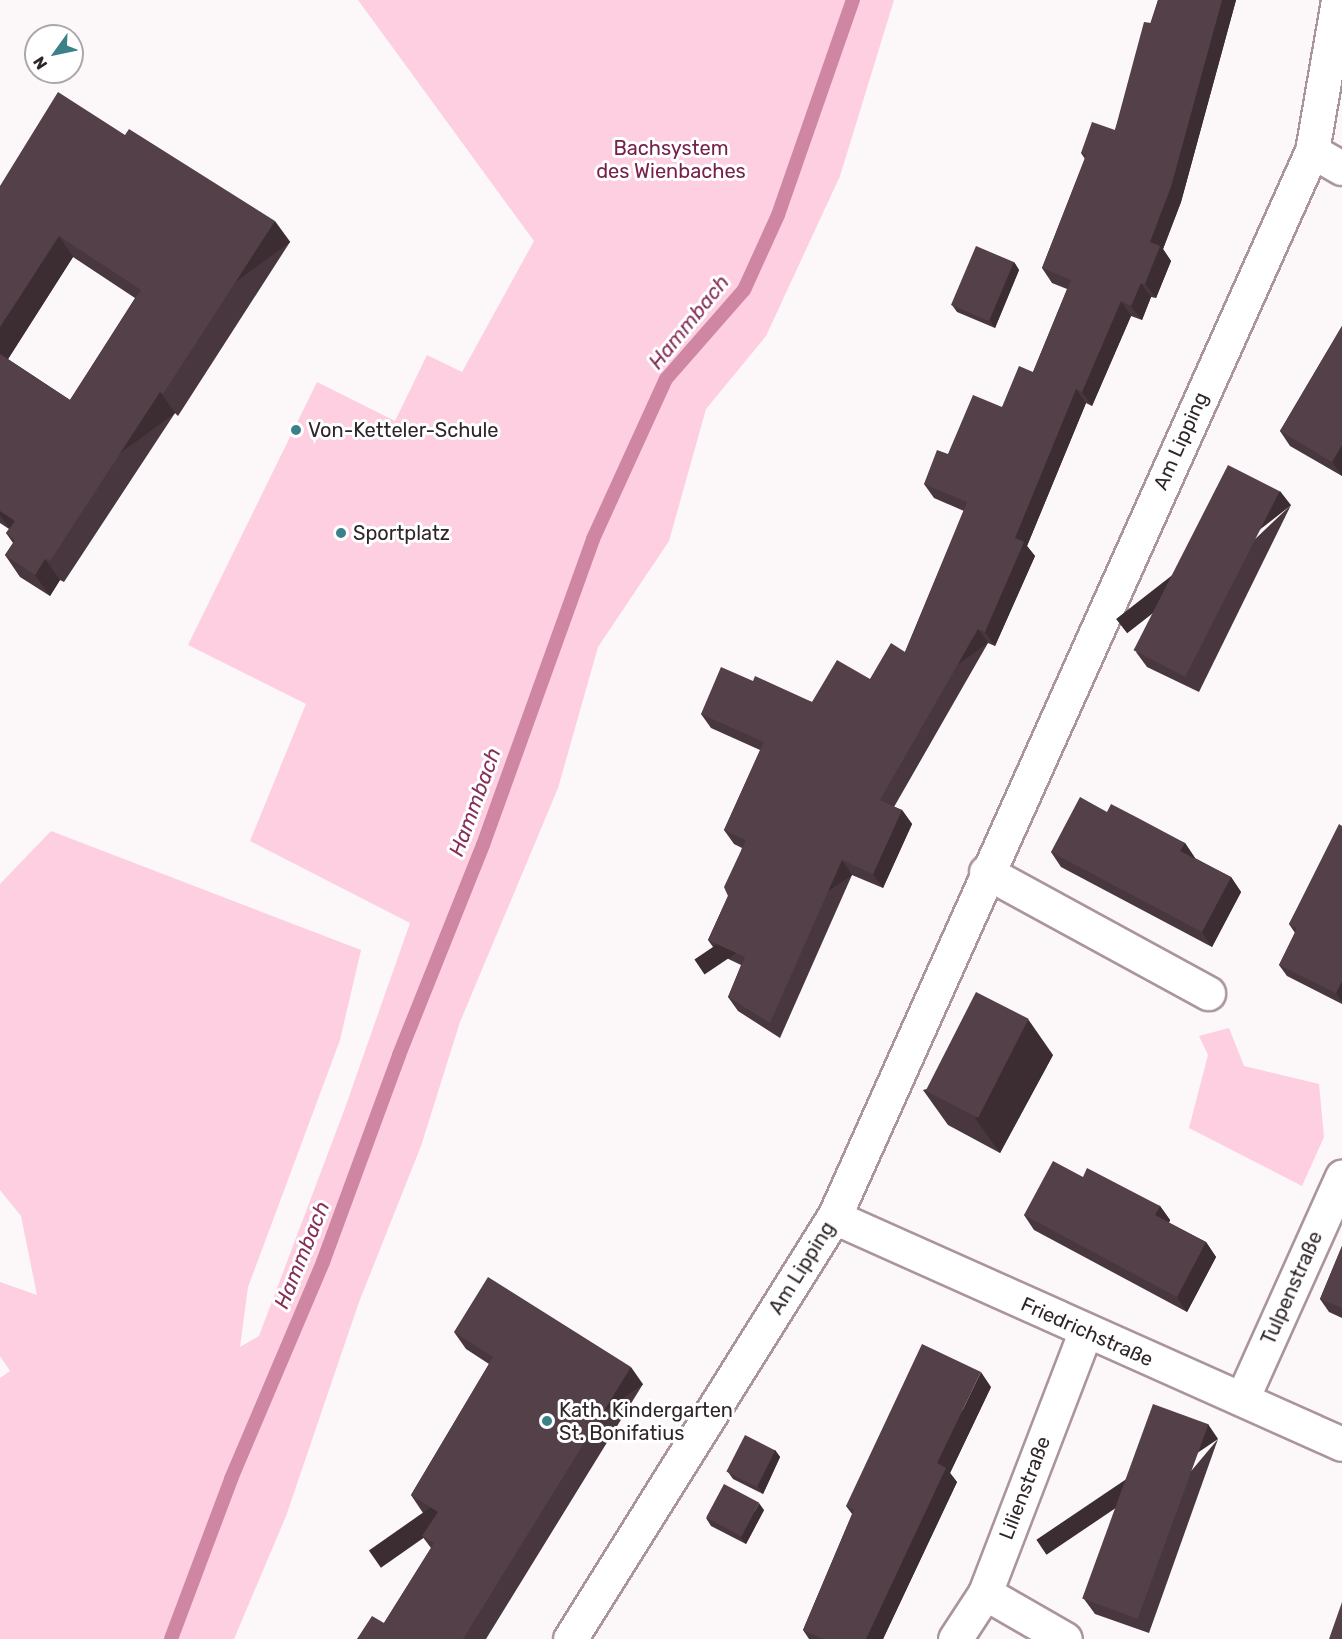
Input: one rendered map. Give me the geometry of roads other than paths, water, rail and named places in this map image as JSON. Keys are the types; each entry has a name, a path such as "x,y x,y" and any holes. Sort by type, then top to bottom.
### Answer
{"street":[{"name":"Am Lipping","path":"570,1639 834,1217 986,872 1312,151 1338,0"},
{"path":"1312,151 1342,168"},
{"path":"986,872 1208,993"},
{"name":"Tulpenstraße","path":"1242,1400 1342,1176"},
{"name":"Friedrichstraße","path":"834,1217 1085,1332 1342,1444"},
{"name":"Lilienstraße","path":"954,1639 985,1593 1085,1332"},
{"path":"985,1593 1065,1639"}],"waterway":[{"name":"Hammbach","path":"171,1639 231,1479 323,1262 399,1055 483,845 593,539 666,379 744,290 778,215 853,0"}],"place":[{"name":"Von-Ketteler-Schule","path":"296,430"},
{"name":"Sportplatz","path":"341,533"},
{"name":"Kath. Kindergarten St. Bonifatius","path":"547,1421"}],"park label":[{"name":"Bachsystem des Wienbaches","path":"671,160"}]}
